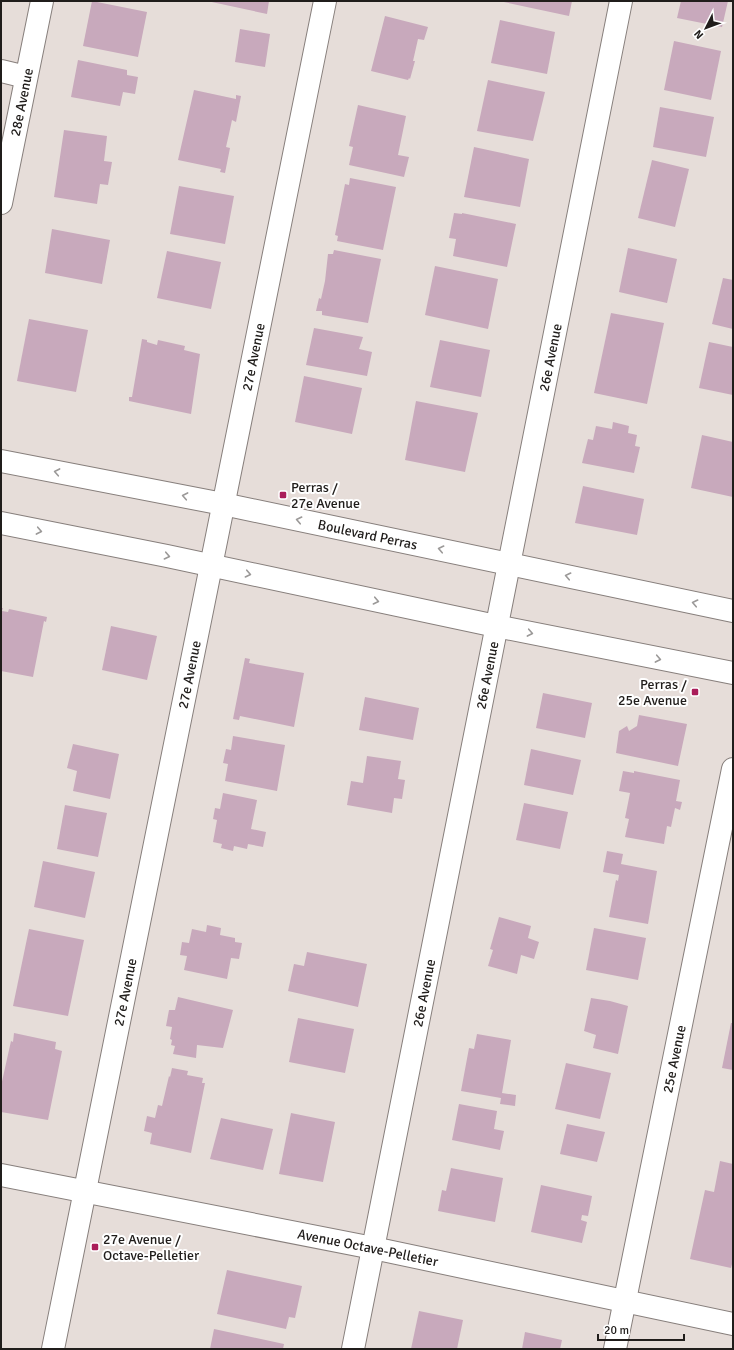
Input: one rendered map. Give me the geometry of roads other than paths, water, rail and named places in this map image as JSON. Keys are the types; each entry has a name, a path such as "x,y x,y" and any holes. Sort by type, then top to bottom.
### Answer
{"street":[{"name":"28e Avenue","path":"1,203 42,1"},
{"name":"27e Avenue","path":"53,1349 325,1"},
{"name":"26e Avenue","path":"353,1349 508,563 621,1"},
{"path":"1,72 26,77"},
{"name":"Boulevard Perras","path":"1,461 223,504 733,611"},
{"path":"1,523 496,626 733,673"},
{"name":"25e Avenue","path":"615,1349 733,769"},
{"name":"Avenue Octave-Pelletier","path":"1,1175 373,1248 624,1303 733,1324"}],"place":[{"name":"Perras / 27e Avenue","path":"283,495"},
{"name":"Perras / 25e Avenue","path":"695,692"},
{"name":"27e Avenue / Octave-Pelletier","path":"95,1247"}]}
